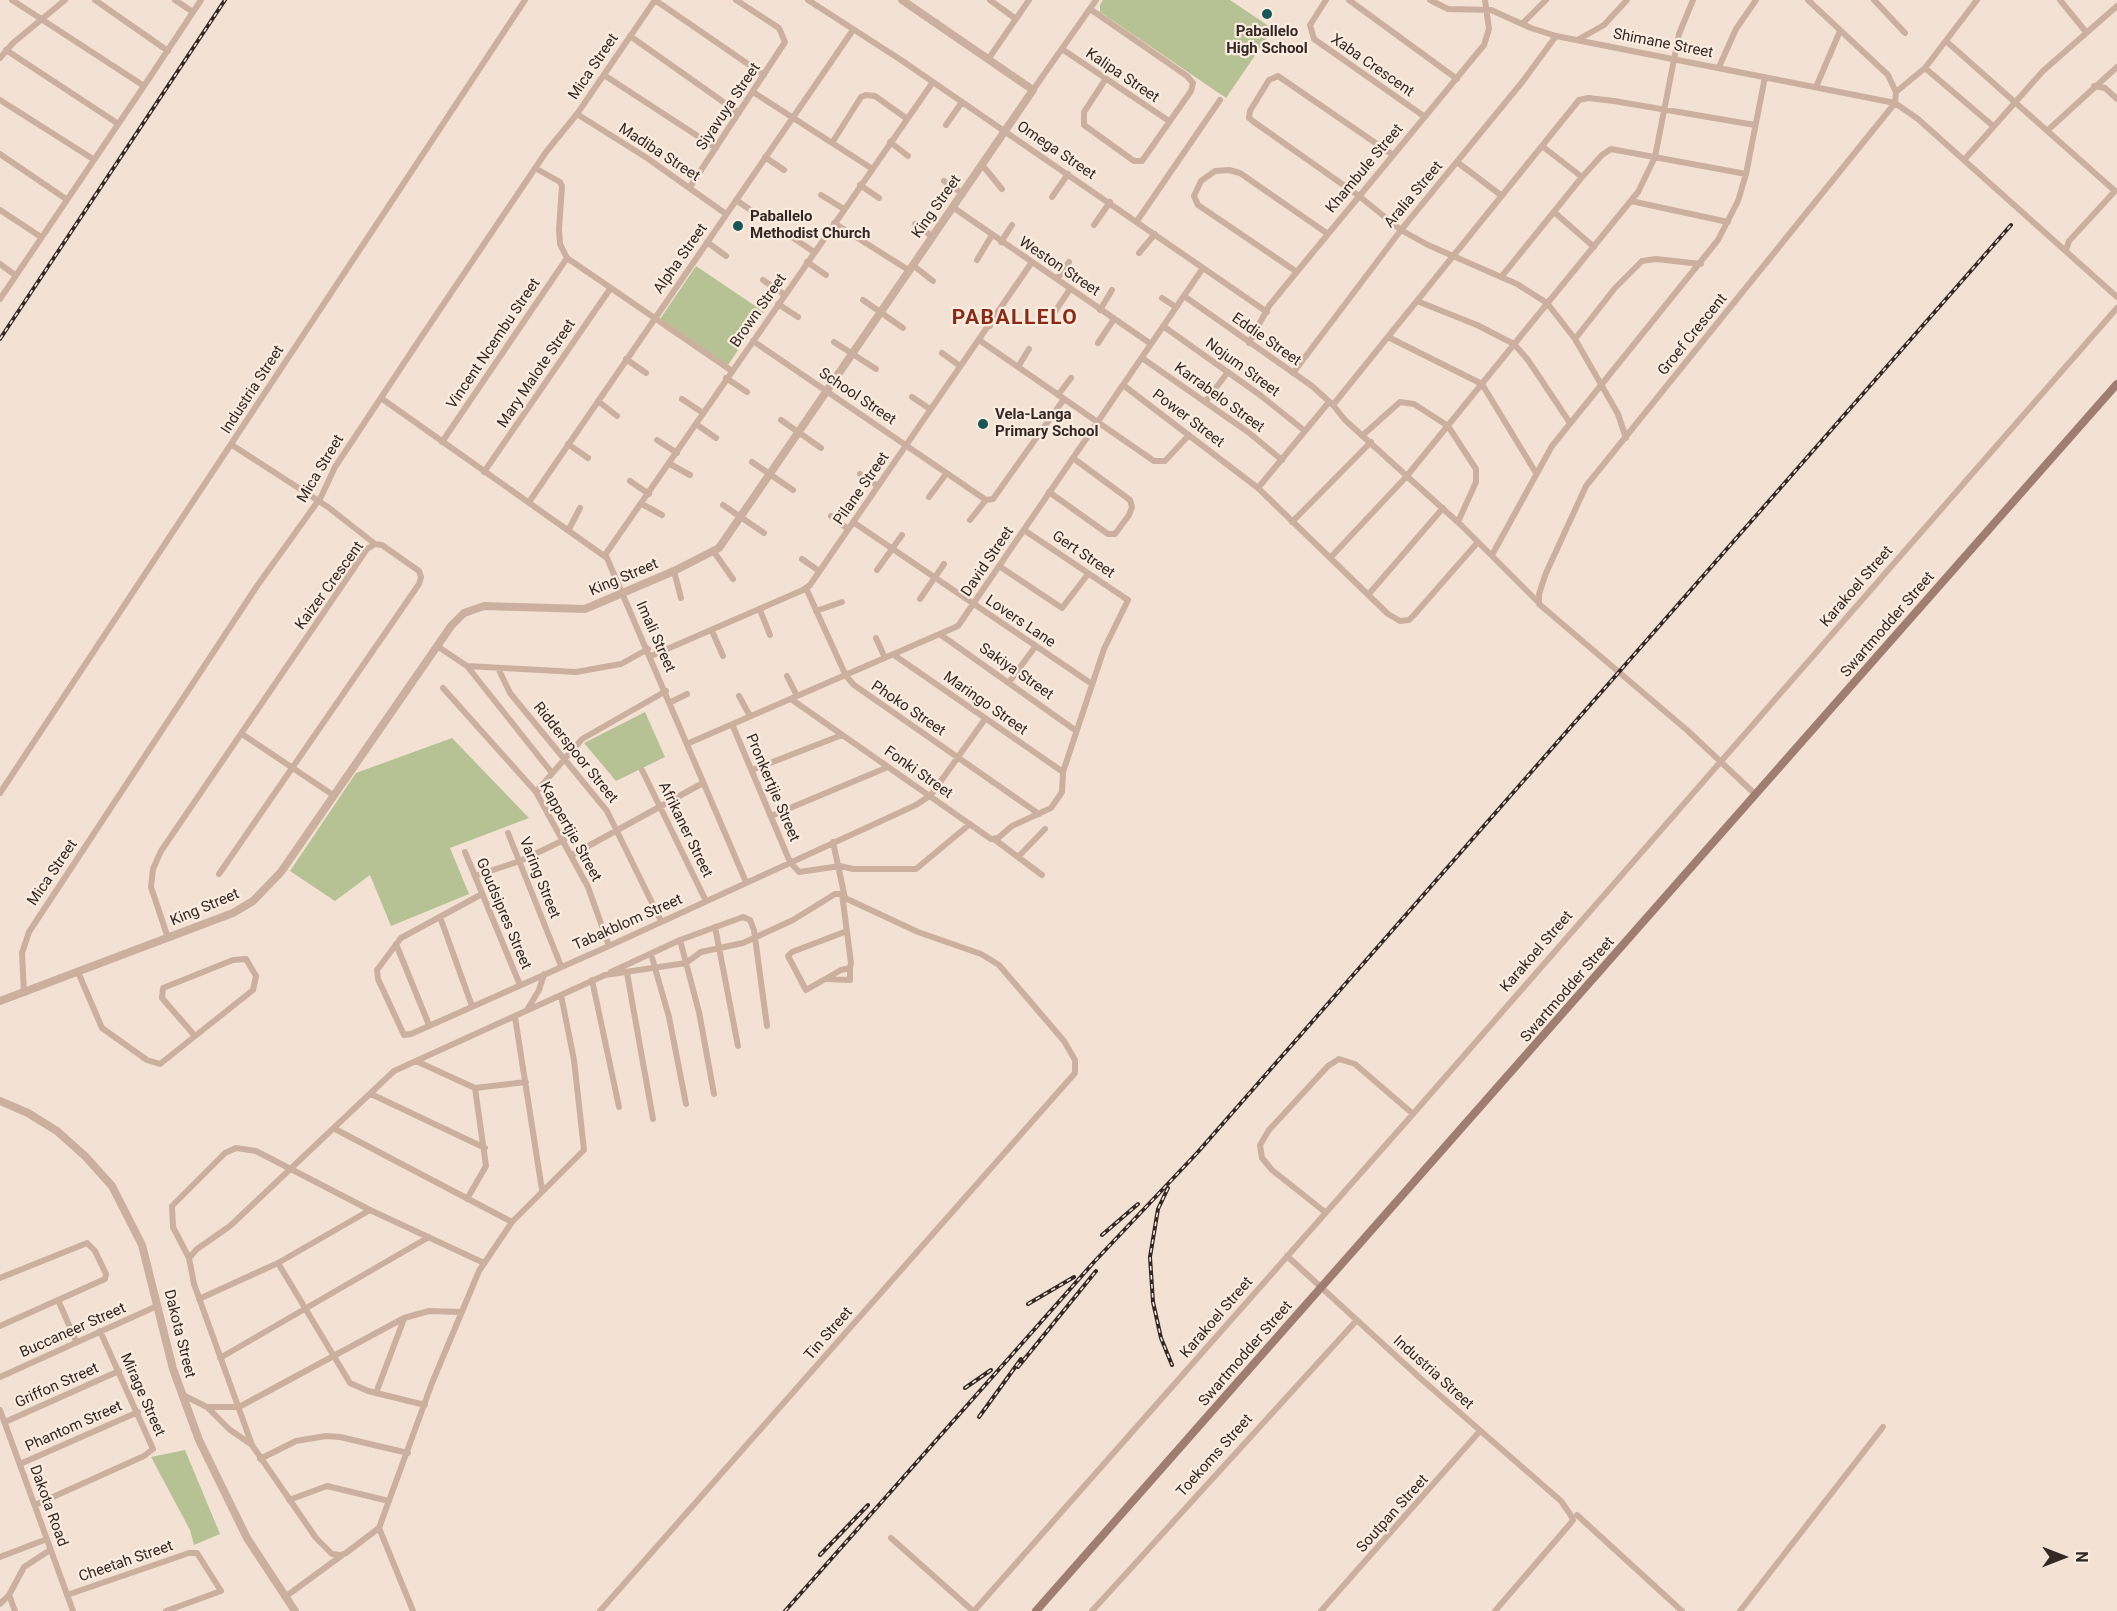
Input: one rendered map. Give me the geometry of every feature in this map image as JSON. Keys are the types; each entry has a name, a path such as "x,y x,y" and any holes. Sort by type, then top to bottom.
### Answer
{"main road":[{"name":"Swartmodder Street","path":"1036,1611 2117,384"}],"street":[{"path":"12,0 144,87"},
{"path":"0,58 6,50 65,0"},
{"path":"95,0 168,51"},
{"path":"174,0 193,12"},
{"path":"0,299 201,0"},
{"name":"Industria Street","path":"0,793 525,0"},
{"path":"655,0 764,75"},
{"name":"Mica Street","path":"24,993 22,953 29,932 270,567 318,502 335,467 535,168 558,134 577,114 655,0"},
{"name":"Siyavuya Street","path":"690,187 783,46 785,39 778,28 736,0"},
{"name":"Omega Street","path":"808,0 1110,202 1267,312"},
{"path":"902,0 1034,90"},
{"path":"990,0 1016,19"},
{"path":"989,58 1029,0"},
{"name":"King Street","path":"0,1001 233,913 263,893 281,872 459,616 474,608 578,610 674,572 714,552 741,517 1096,0"},
{"name":"Xaba Crescent","path":"1326,0 1310,26 1314,39 1425,117"},
{"path":"1349,0 1457,79"},
{"name":"Shimane Street","path":"1430,0 1448,9 1486,9 1556,36 1895,103"},
{"path":"1485,0 1489,23 1503,15"},
{"path":"1522,24 1546,0"},
{"path":"1578,40 1604,25 1627,0"},
{"path":"1330,558 1406,477 1631,201 1648,175 1655,157 1683,21 1693,0"},
{"path":"1719,68 1736,29 1756,0"},
{"path":"1808,0 1888,75 1896,92 1895,103 1910,112 2117,297"},
{"path":"1874,0 1905,33"},
{"path":"1896,92 1925,68 1977,0"},
{"path":"2060,0 2086,32"},
{"path":"1964,160 2015,100 2086,32 2117,6"},
{"path":"1090,9 1191,79 1192,88 1145,158 1138,161 1084,125 1084,112 1105,80"},
{"name":"Khambule Street","path":"1249,343 1267,312 1297,272 1484,45 1489,23"},
{"name":"Alpha Street","path":"529,502 853,30"},
{"path":"1816,87 1840,31"},
{"path":"630,36 739,113"},
{"name":"Aralia Street","path":"1293,372 1401,230 1556,36"},
{"path":"1946,41 2115,191 2069,241 2066,250"},
{"name":"Kalipa Street","path":"1062,49 1169,122"},
{"path":"6,50 117,123"},
{"path":"2048,130 2094,86 2105,81 2117,67"},
{"path":"1925,68 1992,125"},
{"path":"604,75 716,148"},
{"path":"1393,155 1281,77 1275,76 1269,80 1250,111 1250,119 1359,196 1401,230 1428,245 1502,276 1547,303 1575,339 1618,414 1626,438"},
{"path":"1492,555 1536,473 1569,423 1701,264 1728,222 1746,174 1765,77"},
{"name":"Brown Street","path":"605,555 670,464 726,378 871,168 933,82"},
{"path":"2094,86 2105,88 2117,99"},
{"path":"753,92 871,168"},
{"path":"832,142 861,97 866,95 875,96 906,118"},
{"path":"1258,488 1388,337 1573,107 1584,99 1664,109 1755,125"},
{"path":"0,100 93,159"},
{"path":"1137,221 1220,100"},
{"path":"946,125 962,102"},
{"name":"Groef Crescent","path":"1539,604 1539,594 1546,573 1586,486 1895,103"},
{"name":"Madiba Street","path":"577,114 690,187 726,214"},
{"path":"890,142 908,156"},
{"path":"1542,146 1582,177"},
{"path":"1502,276 1582,177 1602,155 1611,149 1746,174"},
{"path":"0,154 66,200"},
{"path":"765,157 784,170"},
{"path":"1457,162 1502,196"},
{"path":"983,166 1002,189"},
{"path":"535,168 560,182 562,186 559,230 560,243 567,258 732,371"},
{"path":"1297,272 1198,204 1194,196 1201,181 1215,171 1229,170 1240,173 1328,234"},
{"path":"1052,197 1068,174"},
{"path":"944,181 963,194"},
{"path":"860,184 879,198"},
{"path":"821,195 844,208"},
{"path":"736,200 755,213"},
{"path":"1631,201 1728,222"},
{"path":"1094,225 1110,202"},
{"name":"Weston Street","path":"954,208 1151,344"},
{"path":"0,210 41,237"},
{"path":"1554,212 1594,247"},
{"path":"834,224 933,282"},
{"path":"915,224 933,237"},
{"path":"1001,242 1012,225"},
{"path":"1139,253 1155,234"},
{"path":"976,260 992,235"},
{"path":"792,237 814,252"},
{"path":"707,242 726,256"},
{"name":"Vincent Ncembu Street","path":"442,442 567,258"},
{"path":"1575,339 1615,288 1642,261 1656,259 1701,264"},
{"path":"807,262 826,275"},
{"name":"Pilane Street","path":"467,666 576,672 604,669 712,631 806,588 990,326 1032,262"},
{"path":"1057,279 1070,262"},
{"path":"0,264 15,274"},
{"name":"David Street","path":"689,743 958,626 1203,268"},
{"path":"764,280 785,295"},
{"name":"Mary Malote Street","path":"484,472 610,289"},
{"path":"1054,313 1070,289"},
{"path":"1101,310 1112,290"},
{"name":"Eddie Street","path":"1184,296 1293,372 1331,404 1406,477 1458,522 1539,604"},
{"path":"1162,298 1176,308"},
{"path":"863,300 903,328"},
{"path":"1417,301 1477,325 1514,344 1528,360 1569,423"},
{"path":"778,304 798,317"},
{"name":"Karakoel Street","path":"973,1611 1413,1114 2117,308"},
{"path":"971,313 990,326"},
{"path":"1098,343 1114,319"},
{"name":"Nojum Street","path":"1163,326 1305,431"},
{"path":"1388,337 1482,384 1536,473"},
{"path":"979,340 1150,459 1162,463 1189,435"},
{"name":"School Street","path":"753,341 986,500"},
{"path":"834,342 876,369"},
{"path":"1018,367 1029,350"},
{"path":"942,353 960,366"},
{"name":"Karrabelo Street","path":"1142,358 1282,460"},
{"path":"626,359 646,373"},
{"path":"1205,402 1228,372"},
{"path":"726,378 747,392"},
{"path":"970,520 986,500 993,499 1061,397 1071,378"},
{"name":"Power Street","path":"1123,385 1258,488 1394,619 1409,620 1478,542"},
{"path":"912,397 930,409"},
{"name":"Imali Street","path":"380,399 605,555 689,743 703,783 746,882"},
{"path":"682,399 703,413"},
{"path":"598,401 617,416"},
{"path":"1363,435 1400,402 1414,404 1448,426 1476,469 1476,482 1458,522"},
{"path":"781,420 821,448"},
{"path":"696,424 716,438"},
{"path":"657,440 676,453"},
{"path":"1292,522 1371,442"},
{"path":"568,444 588,458"},
{"path":"232,445 318,502 375,544"},
{"path":"1049,492 1110,534 1117,532 1129,515 1132,504 1073,458"},
{"path":"752,462 793,490"},
{"path":"670,464 690,475"},
{"path":"860,474 878,486"},
{"path":"929,497 946,474"},
{"path":"630,481 649,494"},
{"path":"642,504 662,515"},
{"path":"723,505 764,533"},
{"path":"569,529 580,508"},
{"path":"1368,595 1443,508"},
{"path":"831,516 848,529"},
{"name":"Lovers Lane","path":"853,522 1092,684"},
{"name":"Gert Street","path":"1024,530 1128,600 1104,649 1092,684"},
{"path":"877,570 902,535"},
{"name":"Kaizer Crescent","path":"168,938 152,895 151,880 155,861 367,549 375,544 382,545 418,570 421,580 219,874"},
{"path":"714,552 733,579"},
{"path":"802,559 819,571"},
{"path":"920,599 944,564"},
{"path":"999,566 1062,608 1088,574"},
{"path":"674,572 681,598"},
{"name":"Phoko Street","path":"806,588 846,676 857,689 1036,814"},
{"path":"816,611 842,602"},
{"path":"1539,604 1721,761 1755,794"},
{"path":"760,610 770,635"},
{"path":"712,631 723,656"},
{"name":"Sakiya Street","path":"941,634 1010,681 1075,730"},
{"path":"876,638 885,658"},
{"path":"437,646 467,666 552,773"},
{"path":"1010,681 1035,647"},
{"name":"Maringo Street","path":"894,655 1063,772"},
{"name":"Ridderspoor Street","path":"498,668 510,693 596,795 618,829 661,921"},
{"path":"787,676 794,697"},
{"path":"994,839 1036,814 1051,808 1058,801 1063,788 1063,772 1075,730 1092,684"},
{"name":"Kappertjie Street","path":"443,688 536,792 588,887 609,946"},
{"path":"536,792 565,757 593,732 666,691"},
{"path":"671,702 687,694"},
{"path":"739,696 750,716"},
{"name":"Fonki Street","path":"794,697 842,735 1042,874"},
{"path":"931,795 985,719"},
{"name":"Pronkertjie Street","path":"732,724 790,862"},
{"path":"242,734 333,795"},
{"path":"752,771 842,735"},
{"path":"771,816 888,767"},
{"name":"Afrikaner Street","path":"642,771 705,901"},
{"path":"572,855 703,783"},
{"name":"Tabakblom Street","path":"396,944 376,972 404,1035 609,946 916,806 931,795"},
{"path":"790,862 802,873 840,866 852,869 916,869 970,824"},
{"path":"1018,857 1046,829"},
{"name":"Varing Street","path":"508,833 561,966"},
{"path":"475,876 520,861 564,840"},
{"path":"823,979 850,980 840,866 833,842"},
{"name":"Goudsipres Street","path":"465,852 520,985"},
{"path":"429,1025 396,944 406,935 482,894"},
{"path":"605,975 686,963 701,952 722,949 755,939 793,920 835,894 842,894"},
{"name":"Tin Street","path":"600,1611 1076,1073 1075,1060 1064,1041 999,965 981,954 918,932 842,894"},
{"path":"440,917 472,1005"},
{"path":"341,1555 325,1548 260,1460 252,1445 199,1299 187,1263 189,1258 197,1249 230,1226 292,1169 388,1075 680,940 743,917 750,920 755,939 767,1026"},
{"path":"715,927 722,949 738,1046"},
{"path":"847,932 792,952 788,956 806,990 823,979 850,968"},
{"path":"680,940 699,1012 714,1094"},
{"path":"651,954 669,1017 686,1104"},
{"path":"78,972 102,1028 157,1065 163,1062 253,990 256,976 246,959 233,960 163,988 162,998 195,1036"},
{"path":"627,973 653,1119"},
{"path":"525,1013 539,990 544,974"},
{"path":"592,980 619,1107"},
{"path":"285,1597 379,1528 425,1405 484,1263 512,1222 530,1206 542,1190 579,1157 585,1145 573,1052 561,995"},
{"path":"515,1017 542,1190"},
{"path":"1325,1212 1278,1175 1262,1158 1260,1145 1269,1130 1328,1066 1339,1059 1355,1064 1413,1114"},
{"path":"416,1061 475,1088 526,1082"},
{"path":"467,1199 485,1170 485,1148 475,1088"},
{"path":"371,1094 485,1148"},
{"name":"Dakota Street","path":"0,1101 28,1113 57,1131 85,1156 112,1186 142,1245 181,1394 232,1511 260,1561 295,1611"},
{"path":"334,1129 512,1222"},
{"path":"189,1258 173,1227 172,1206 225,1153 236,1148 245,1148 484,1263"},
{"path":"199,1299 278,1263 370,1210"},
{"path":"220,1358 429,1237"},
{"path":"0,1278 87,1243 95,1251 106,1278 0,1326"},
{"name":"Industria Street","path":"1287,1256 1565,1506 1573,1520 1495,1611"},
{"path":"278,1263 333,1357 353,1385 425,1405"},
{"path":"57,1300 76,1341"},
{"name":"Buccaneer Street","path":"0,1377 157,1306"},
{"path":"207,1407 239,1407 404,1318 429,1311 462,1312"},
{"path":"376,1393 404,1318"},
{"name":"Toekoms Street","path":"1092,1611 1357,1320"},
{"name":"Mirage Street","path":"35,1505 150,1452 153,1445 100,1331"},
{"name":"Griffon Street","path":"5,1422 119,1371"},
{"path":"181,1394 207,1407 229,1429 252,1445"},
{"name":"Dakota Road","path":"0,1410 73,1611"},
{"name":"Phantom Street","path":"20,1464 138,1412"},
{"path":"1740,1611 1883,1427"},
{"name":"Soutpan Street","path":"1321,1611 1480,1431"},
{"path":"260,1460 296,1441 326,1436 340,1437 408,1453"},
{"path":"289,1500 327,1486 389,1502"},
{"path":"1577,1515 1682,1611"},
{"path":"379,1528 413,1611"},
{"path":"891,1538 973,1611"},
{"path":"0,1557 47,1539"},
{"path":"0,1604 9,1595 24,1568 50,1550"},
{"name":"Cheetah Street","path":"67,1595 194,1552 201,1556 220,1591 185,1608 166,1611"},
{"path":"9,1595 15,1611"}],"green space":[{"path":"1103,0 1230,0 1273,29 1226,98 1100,12"},
{"path":"696,266 764,312 728,365 660,319"},
{"path":"645,712 665,757 616,781 584,743"},
{"path":"452,738 529,818 450,848 469,894 391,926 370,875 335,901 290,871 356,773"},
{"path":"185,1450 220,1534 194,1545 190,1530 151,1457"}],"railway":[{"path":"0,339 225,0"},
{"path":"785,1611 1094,1262 1197,1153 2011,225"},
{"path":"1168,1188 1158,1209 1150,1257 1153,1302 1161,1338 1172,1365"},
{"path":"1102,1235 1138,1204"},
{"path":"1018,1367 1096,1271"},
{"path":"1028,1304 1074,1277"},
{"path":"979,1417 1021,1359"},
{"path":"965,1388 991,1370"},
{"path":"820,1555 868,1505"}],"place":[{"name":"Paballelo High School","path":"1267,14"},
{"name":"Paballelo Methodist Church","path":"738,226"},
{"name":"Vela-Langa Primary School","path":"983,424"}],"district":[{"name":"PABALLELO","path":"1015,319"}]}
